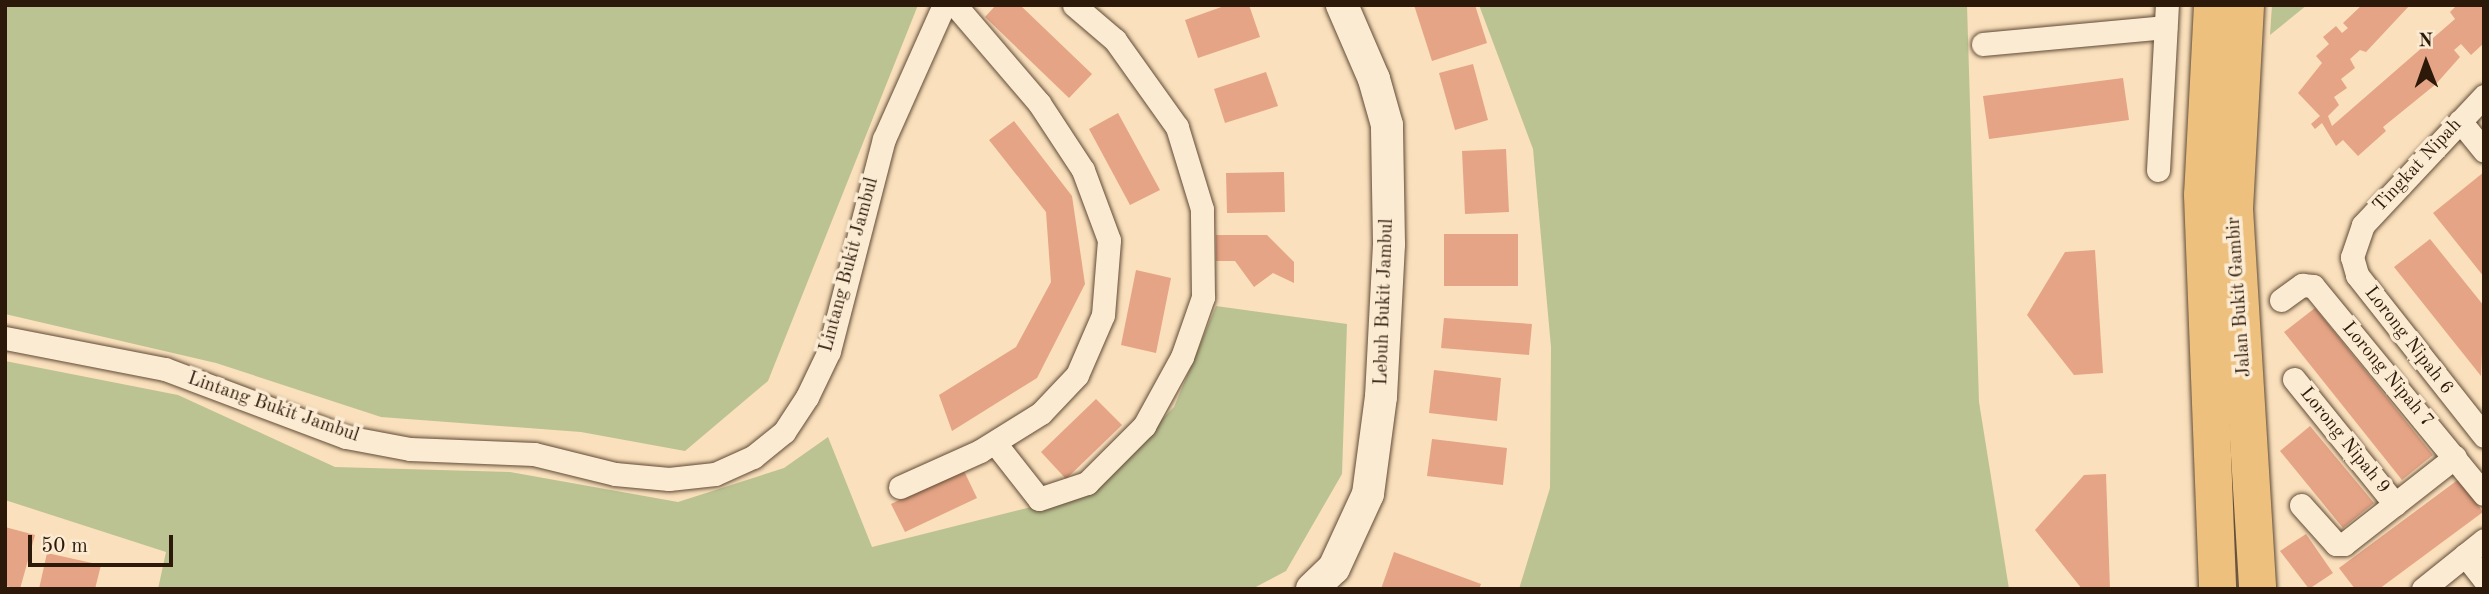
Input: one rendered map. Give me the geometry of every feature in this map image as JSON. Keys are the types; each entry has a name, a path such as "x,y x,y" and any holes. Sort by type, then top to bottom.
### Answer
{"main road":[{"name":"Lebuh Bukit Jambul","path":"1312,589 1334,568 1368,494 1381,397 1389,244 1387,125 1374,79 1342,5"},
{"name":"Jalan Bukit Gambir","path":"2212,5 2202,194 2217,589"},
{"name":"Jalan Bukit Gambir","path":"2245,5 2234,209 2257,589"}],"street":[{"path":"995,443 1039,499 1087,484 1144,426 1182,356 1203,297 1202,209 1177,128 1122,49 1074,5"},
{"path":"900,487 995,443 1041,414 1077,375 1103,315 1109,240 1083,170 1039,103 958,7"},
{"name":"Lintang Bukit Jambul","path":"5,338 164,369 346,437 410,449 534,454 615,474 669,479 715,474 753,457 784,432 807,397 829,351 884,139 958,7"},
{"path":"1983,44 2166,16 2158,170"},
{"name":"Tingkat Nipah","path":"2355,238 2484,96"},
{"path":"2460,121 2484,151"},
{"name":"Lorong Nipah 6","path":"2355,238 2357,275 2484,436"},
{"name":"Lorong Nipah 7","path":"2281,300 2302,285 2313,286 2484,494"},
{"name":"Lorong Nipah 9","path":"2294,379 2395,504"},
{"path":"2301,505 2339,545 2455,457"},
{"path":"2423,589 2484,540"},
{"path":"2465,555 2484,579"}],"green space":[{"path":"5,5 918,5 768,381 685,451 581,432 381,417 216,363 5,314"},
{"path":"1479,5 1967,5 1979,402 2009,589 1519,589 1550,488 1551,347 1533,149"},
{"path":"2272,5 2307,5 2270,35"},
{"path":"1216,306 1347,324 1342,474 1286,571 1252,589 158,589 166,552 5,500 5,361 178,395 335,467 510,472 678,502 784,468 828,437 872,547 1091,492 1174,407"}],"building":[{"path":"996,5 1020,5 1092,74 1069,98 985,17"},
{"path":"1227,5 1249,5 1260,37 1198,58 1185,20"},
{"path":"1414,5 1475,5 1487,43 1432,61"},
{"path":"2362,5 2410,5 2366,52 2360,50 2350,59 2355,68 2341,79 2347,88 2334,97 2339,105 2328,116 2332,126 2455,19 2450,12 2457,5 2484,5 2484,43 2471,55 2461,44 2454,50 2460,57 2436,84 2383,127 2386,131 2358,156 2343,140 2336,146 2322,123 2315,129 2311,124 2320,116 2298,93 2322,63 2316,56 2329,44 2323,37 2336,26 2342,33 2348,28 2343,23"},
{"path":"1473,64 1488,120 1455,130 1439,73"},
{"path":"1266,72 1278,106 1225,123 1214,89"},
{"path":"2123,78 2129,120 1989,139 1983,96"},
{"path":"1118,113 1160,190 1130,205 1089,129"},
{"path":"1014,121 1072,196 1085,284 1037,378 952,431 939,395 1016,347 1051,282 1046,212 989,140"},
{"path":"1506,149 1509,212 1465,214 1462,151"},
{"path":"1284,172 1285,212 1227,213 1226,173"},
{"path":"2484,172 2484,277 2433,213"},
{"path":"1444,234 1518,234 1518,286 1444,286"},
{"path":"1216,235 1267,235 1294,262 1294,283 1273,273 1254,287 1235,261 1216,261"},
{"path":"2430,239 2484,306 2481,376 2394,267"},
{"path":"2095,250 2103,373 2074,375 2027,315 2065,252"},
{"path":"1136,270 1171,278 1156,353 1121,345"},
{"path":"2315,308 2433,455 2402,480 2284,332"},
{"path":"1444,318 1532,324 1529,355 1441,348"},
{"path":"1434,370 1501,378 1497,421 1429,413"},
{"path":"1096,399 1122,425 1066,479 1041,452"},
{"path":"2310,426 2374,503 2343,528 2280,451"},
{"path":"1432,439 1507,448 1503,485 1427,476"},
{"path":"963,469 977,498 905,532 891,504"},
{"path":"2106,474 2110,589 2082,589 2035,530 2084,475"},
{"path":"2459,479 2483,512 2379,589 2355,589 2339,568"},
{"path":"5,527 35,535 20,589 5,586"},
{"path":"2306,534 2333,573 2309,589 2280,551"},
{"path":"1394,552 1481,584 1479,589 1381,589"},
{"path":"47,553 101,565 95,589 39,589"}]}
